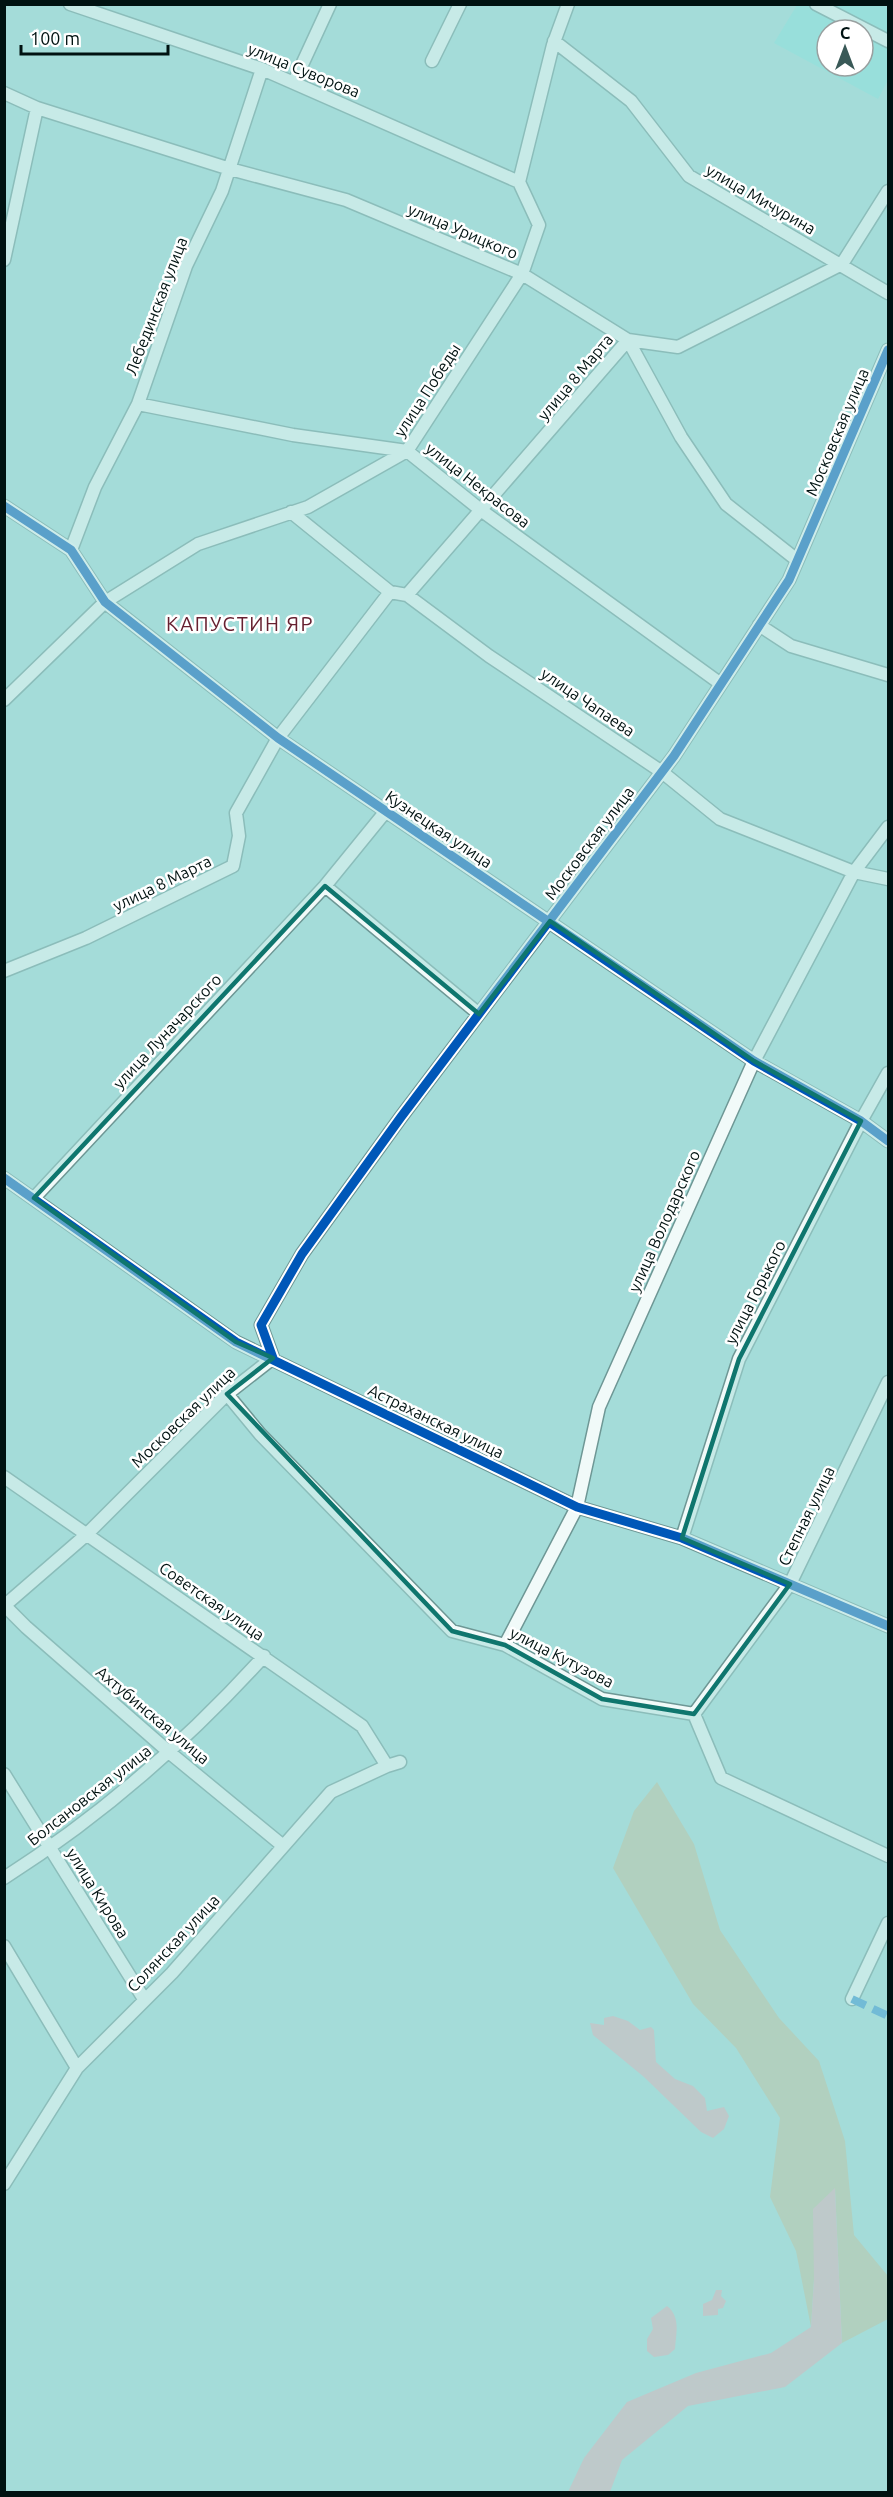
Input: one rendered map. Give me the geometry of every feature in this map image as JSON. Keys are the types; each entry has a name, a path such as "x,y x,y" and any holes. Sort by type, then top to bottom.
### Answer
{"street":[{"name":"улица Суворова","path":"70,4 262,69 519,182"},
{"path":"294,82 330,4"},
{"path":"432,61 460,4"},
{"path":"519,182 554,41 568,4"},
{"path":"816,4 888,41"},
{"name":"улица Мичурина","path":"554,41 631,101 689,176 888,293"},
{"name":"Лебединская улица","path":"71,550 95,487 138,404 186,266 230,170 262,69"},
{"name":"улица Урицкого","path":"4,93 37,108 230,170 346,200 522,274 628,340 681,437 726,504 797,560"},
{"path":"4,260 37,108"},
{"name":"улица Победы","path":"4,700 105,602 198,544 308,507 407,451 522,274 539,225 519,182"},
{"path":"842,264 888,191"},
{"name":"улица 8 Марта","path":"407,595 628,340 678,347 842,264"},
{"name":"Московская улица","path":"5,1606 86,1534 227,1394 273,1358 261,1325 302,1254 479,1014 662,772 789,579 888,350"},
{"name":"улица Некрасова","path":"138,404 293,435 407,451 482,511 721,684"},
{"name":"Кузнецкая улица","path":"4,506 71,550 105,602 278,738 754,1061 861,1121 888,1140"},
{"name":"улица Чапаева","path":"291,513 390,592 407,595 489,656 662,772 720,819 854,872 888,879"},
{"name":"улица 8 Марта","path":"4,971 86,938 233,866 239,836 236,813 278,738 390,592"},
{"path":"759,625 791,646 888,675"},
{"name":"улица Луначарского","path":"34,1198 325,886 386,811"},
{"name":"улица Володарского","path":"505,1645 577,1507 599,1407 754,1061 854,872 888,827"},
{"path":"325,886 479,1014"},
{"name":"улица Горького","path":"682,1539 739,1359 888,1073"},
{"name":"Астраханская улица","path":"4,1178 236,1342 577,1507 682,1539 888,1626"},
{"name":"Степная улица","path":"694,1714 790,1584 888,1382"},
{"name":"улица Кутузова","path":"227,1394 260,1434 452,1631 505,1645 602,1699 694,1714"},
{"name":"Советская улица","path":"4,1476 362,1726 387,1766"},
{"name":"Ахтубинская улица","path":"5,1606 170,1753 282,1845"},
{"name":"Болсановская улица","path":"4,1878 50,1848 170,1753 264,1656"},
{"path":"694,1714 721,1778 888,1856"},
{"name":"Солянская улица","path":"4,2184 77,2068 172,1973 282,1845 331,1792 400,1762"},
{"name":"улица Кирова","path":"4,1774 144,1999"},
{"path":"852,1999 888,1923"},
{"path":"4,1946 77,2068"}],"highlighted area":[{"path":"325,886 479,1014 550,921 754,1061 861,1121 739,1359 682,1538 790,1584 694,1714 602,1699 505,1645 452,1631 227,1394 273,1358 236,1342 34,1198"}],"shaded area":[{"path":"797,5 882,5 888,8 888,80 878,99 839,78 875,78 875,18 815,18 815,65 774,43"},
{"path":"657,1782 694,1844 720,1930 779,2018 819,2061 845,2141 854,2235 888,2276 888,2319 842,2343 835,2189 814,2279 811,2327 796,2251 770,2197 780,2118 736,2048 693,2004 613,1868 634,1811"},
{"path":"613,2016 628,2021 640,2030 651,2027 654,2030 656,2062 675,2079 693,2086 705,2098 707,2111 724,2107 729,2116 724,2129 713,2138 701,2132 644,2077 593,2035 590,2023 604,2025 604,2018"},
{"path":"835,2188 842,2343 785,2387 688,2406 622,2460 610,2492 568,2492 584,2458 627,2402 696,2373 771,2353 811,2327 814,2279 813,2209"},
{"path":"716,2290 722,2290 721,2296 726,2301 723,2308 718,2309 718,2315 703,2316 703,2304 712,2300"},
{"path":"667,2306 676,2320 675,2349 668,2355 654,2357 647,2351 647,2339 653,2329 651,2318"}],"marked path":[{"path":"852,1999 888,2016"}],"cycle path":[{"path":"273,1358 261,1325 302,1254 401,1117 674,756 789,580 888,350"},
{"path":"4,506 71,550 105,602 278,738 754,1061 861,1121 888,1141"},
{"path":"4,1178 236,1342 577,1507 682,1538 888,1626"}],"district":[{"name":"КАПУСТИН ЯР","path":"240,624"}]}
